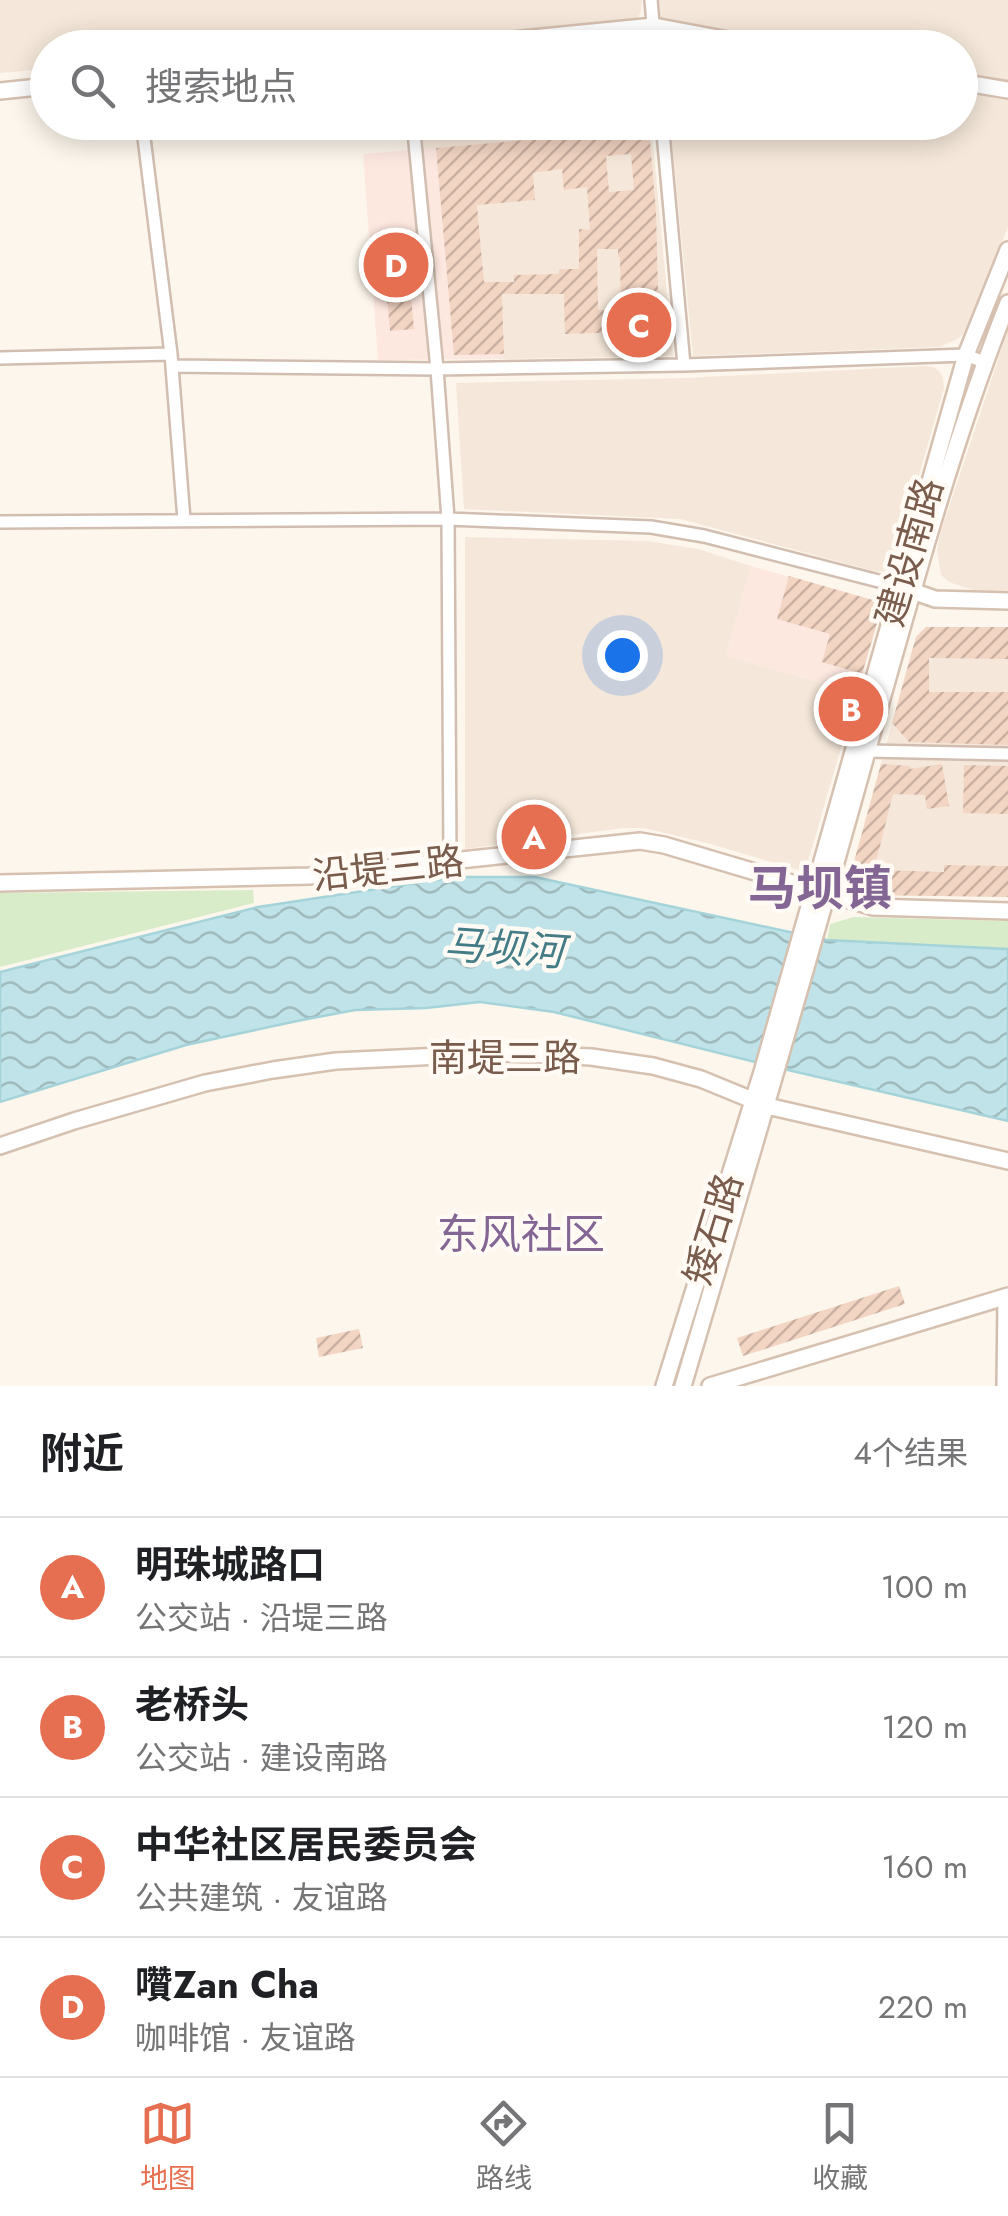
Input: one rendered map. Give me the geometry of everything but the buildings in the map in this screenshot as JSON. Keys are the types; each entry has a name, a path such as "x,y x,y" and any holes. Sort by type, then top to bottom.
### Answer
{"main road":[{"path":"613,30 654,26 675,30"},
{"path":"978,85 1008,90"},
{"path":"0,92 30,88"},
{"name":"建设南路","path":"769,1073 905,589 966,355 1008,250"},
{"name":"建设南路","path":"820,893 868,751 905,589 1008,303"},
{"path":"905,589 935,598 1008,601"},
{"name":"沿堤三路","path":"0,883 296,877 654,842 873,907 1008,911"},
{"name":"南堤三路","path":"0,1146 205,1084 304,1066 503,1053 622,1060 676,1071 760,1103 1008,1161"},
{"name":"矮石路","path":"683,1386 769,1073"},
{"name":"矮石路","path":"664,1386 760,1103"},
{"path":"710,1386 1006,1297"}],"street":[{"path":"651,0 654,30"},
{"path":"144,140 172,360 184,520"},
{"path":"415,140 448,518 450,862"},
{"path":"664,140 684,364"},
{"path":"0,358 437,369 966,355 984,362"},
{"path":"0,522 448,518 678,530 905,589"},
{"path":"868,751 1008,754"},
{"path":"1003,1386 1006,1297"}],"shaded area":[{"path":"0,0 642,0 638,18 632,22 531,30 30,30 30,70 0,73"},
{"path":"658,0 1008,0 1008,82 978,76 978,30 722,30 660,19"},
{"path":"978,93 1008,98 1008,227 968,328 959,338 940,347 693,356 672,140 978,140"},
{"path":"423,140 535,140 424,149"},
{"path":"535,140 653,140 673,356 504,359 503,313 486,313 475,178"},
{"path":"535,140 538,173 475,178 486,312 503,312 504,359 378,360 363,154"},
{"path":"1008,330 1008,592 978,592 949,582 941,575 937,551"},
{"path":"924,366 939,371 944,388 894,563 884,571 680,519 464,509 456,383 685,378"},
{"path":"465,537 647,541 698,549 751,566 726,656 857,693 805,872 644,828 465,849"},
{"path":"751,566 883,603 857,693 726,656"},
{"path":"926,627 1008,627 1008,897 863,895 849,880 916,637"}],"green space":[{"path":"253,890 254,903 0,967 0,893"},
{"path":"854,917 1008,921 1008,949 827,940 830,924"}],"water":[{"name":"马坝河","path":"456,877 535,877 827,940 1008,949 1008,1121 554,1012 480,1002 355,1010 297,1021 186,1045 0,1102 0,972 258,907"}],"place":[{"name":"囋Zan Cha","path":"396,265"},
{"name":"中华社区居民委员会","path":"639,325"},
{"name":"老桥头","path":"851,709"},
{"name":"明珠城路口","path":"534,837"}],"district":[{"name":"马坝镇","path":"820,888"},
{"name":"东风社区","path":"521,1234"}]}
